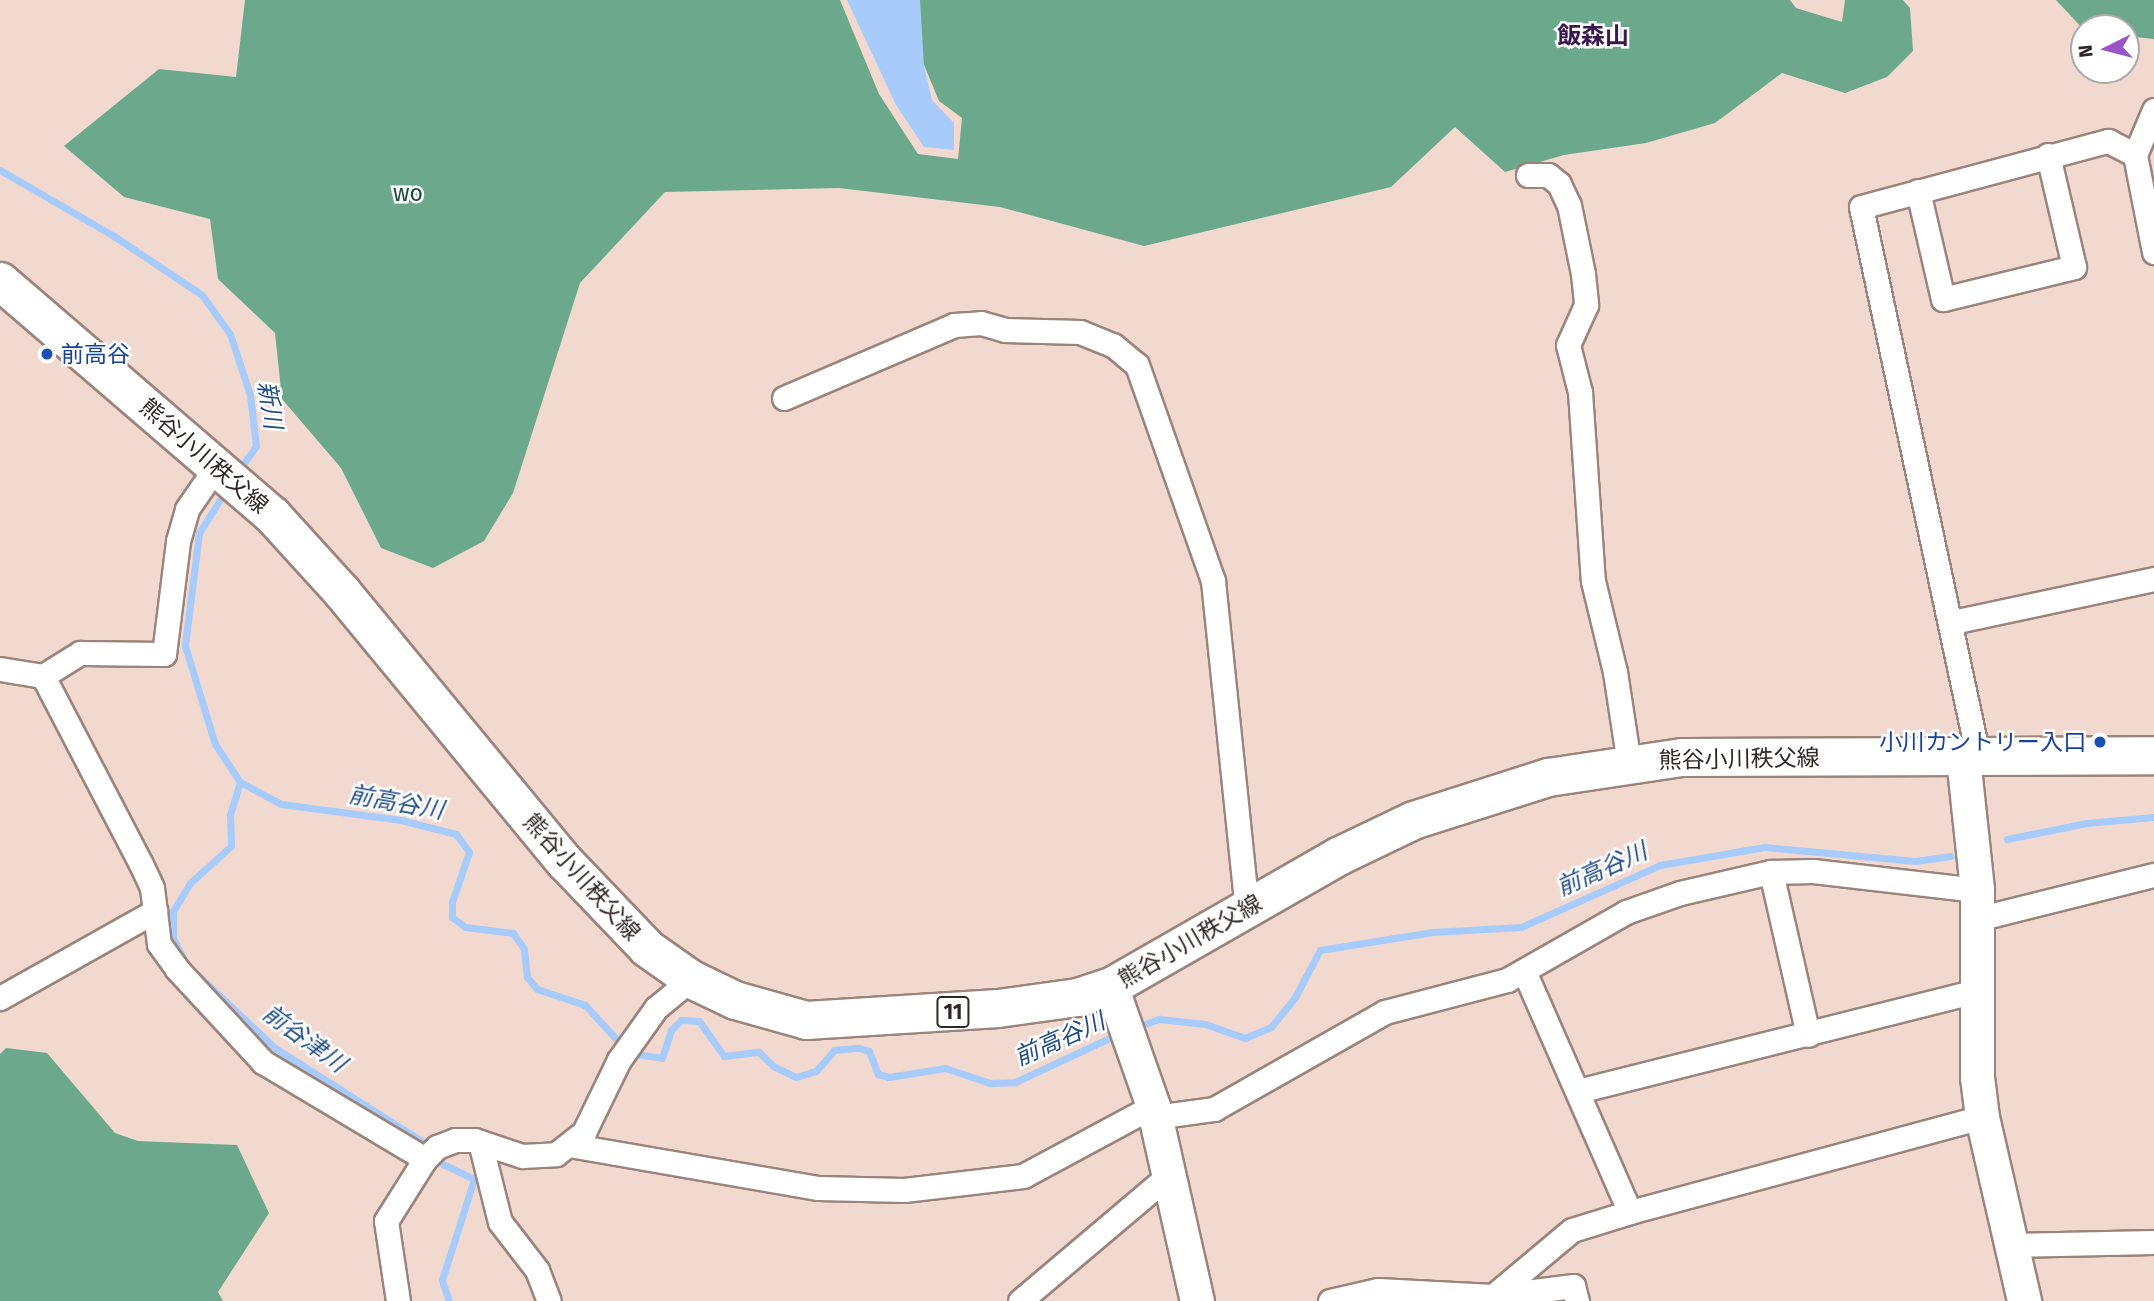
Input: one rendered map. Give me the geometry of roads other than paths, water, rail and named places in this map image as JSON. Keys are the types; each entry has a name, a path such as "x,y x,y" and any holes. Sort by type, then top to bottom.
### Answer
{"main road":[{"name":"熊谷小川秩父線","path":"0,281 218,464 342,592 605,908 647,948 691,979 770,1013 816,1021 1039,1003 1111,986 1247,908 1413,820 1548,777 1629,762 1682,757 2154,755"}],"street":[{"path":"2154,110 2135,155 2154,252"},
{"path":"2024,1301 1982,1117 1976,991 1977,904 1971,757 1952,622 1861,207 2108,141 2135,155"},
{"path":"1918,191 1943,299 2074,267 2048,155"},
{"path":"1528,174 1548,174 1559,184 1569,205 1584,274 1586,305 1568,345 1580,392 1593,581 1615,672 1629,762"},
{"path":"784,398 954,325 981,323 1005,330 1080,332 1113,345 1137,365 1213,581 1247,908"},
{"path":"0,669 43,676 80,653 164,654 184,520 218,464"},
{"path":"1952,622 2154,579"},
{"path":"43,676 152,888 159,944 263,1062 425,1159"},
{"path":"569,1145 818,1188 904,1190 1023,1176 1154,1111 1214,1109 1385,1012 1507,980 1569,940 1626,912 1680,893 1771,872 1813,871 1977,904 2154,875"},
{"path":"1771,872 1808,1035"},
{"path":"0,998 155,911"},
{"path":"1524,971 1630,1212"},
{"path":"398,1301 386,1221 425,1159 437,1147 455,1140 480,1142 541,1158 569,1145 599,1109 618,1060 656,1007 691,979"},
{"path":"1111,986 1154,1111 1197,1301"},
{"path":"1577,1091 1976,991"},
{"path":"1493,1296 1572,1230 1982,1117"},
{"path":"480,1142 500,1222 537,1270 549,1301"},
{"path":"1020,1301 1169,1175"},
{"path":"2010,1245 2154,1242"},
{"path":"1330,1301 1378,1290 1493,1296 1573,1286 1577,1301"}],"water":[{"path":"847,0 920,0 924,66 932,100 954,123 954,150 924,147 896,105"}],"waterway":[{"name":"新川","path":"0,170 114,236 202,295 230,334 250,395 256,446 238,472"},
{"name":"前高谷川","path":"226,490 199,533 185,646 215,744 240,782 281,804 401,820 456,834 469,852 452,902 452,917 465,927 513,933 524,949 527,977 537,989 585,1005 618,1041 637,1054 662,1058 671,1030 681,1020 699,1021 724,1056 759,1052 773,1066 796,1077 816,1071 834,1050 859,1048 869,1051 878,1074 889,1077 945,1068 990,1083 1015,1082 1120,1033"},
{"name":"前谷津川","path":"240,782 230,815 231,846 190,883 173,911 173,938 187,965 275,1048 423,1142 443,1164 474,1179 442,1280 449,1301"},
{"path":"2007,839 2086,823 2154,817"},
{"name":"前高谷川","path":"1135,1028 1159,1019 1205,1024 1245,1038 1271,1027 1295,997 1320,950 1433,932 1521,927 1660,865 1764,847 1915,861 1951,856"}],"place":[{"name":"前高谷","path":"47,354"},
{"name":"小川カントリー入口","path":"2100,742"}],"district":[{"name":"飯森山","path":"1593,37"}],"park label":[{"name":"wo","path":"408,193"}]}
